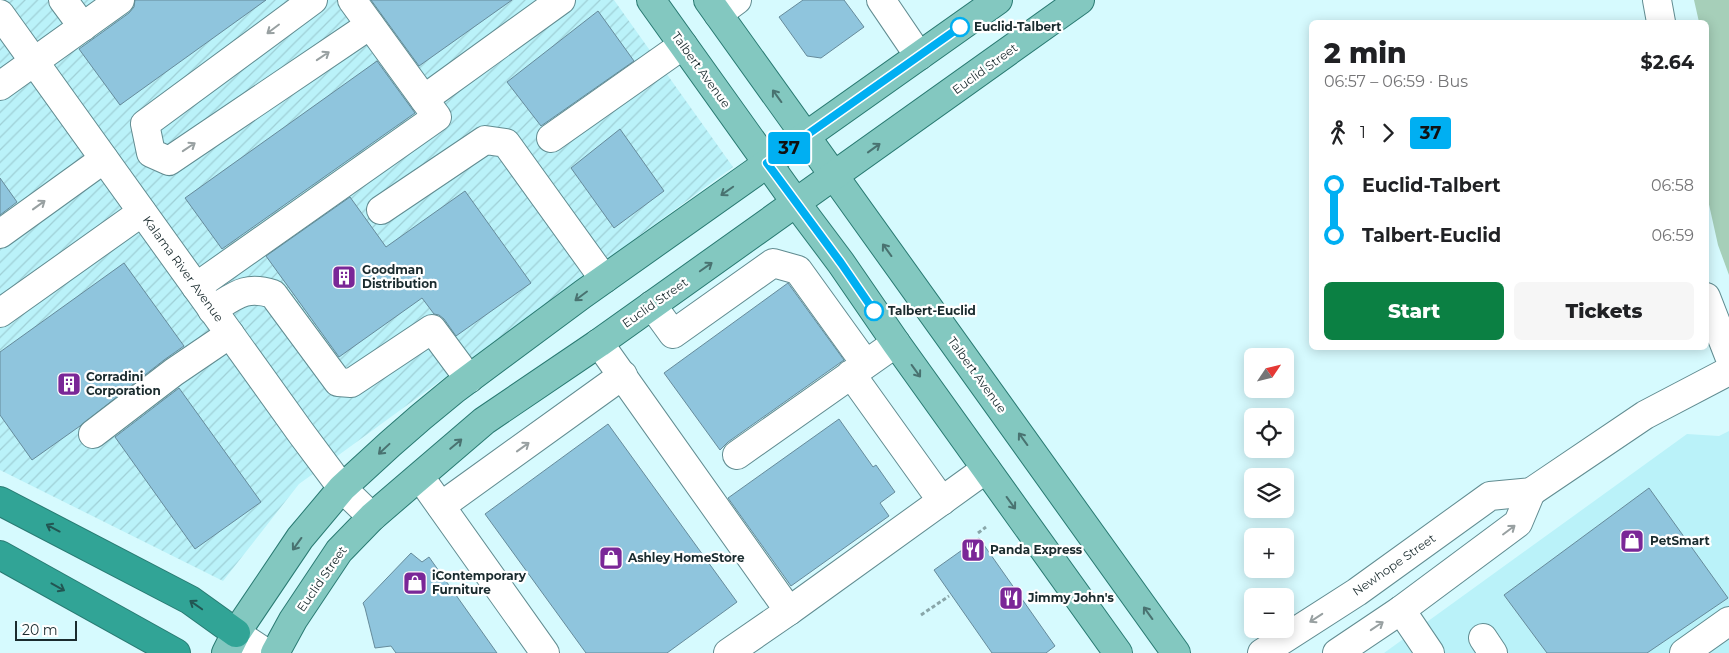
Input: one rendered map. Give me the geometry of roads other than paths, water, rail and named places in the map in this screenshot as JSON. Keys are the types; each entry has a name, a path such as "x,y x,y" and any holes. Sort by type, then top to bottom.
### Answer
{"highway":[{"path":"0,501 190,600 231,643"},
{"path":"0,555 176,653"}],"main road":[{"name":"Talbert Avenue","path":"651,0 841,263 1118,653"},
{"path":"231,643 300,538 342,488 390,444 469,379 604,279 998,0"},
{"name":"Euclid Street","path":"275,653 293,620 339,551 372,518 484,421 599,343 1080,0"},
{"name":"Talbert Avenue","path":"721,5 805,136 1176,653"}],"street":[{"path":"63,0 83,27"},
{"path":"0,86 120,0"},
{"path":"151,152 145,124 312,0"},
{"path":"196,287 437,117 352,0"},
{"path":"424,99 561,0"},
{"path":"881,0 920,56"},
{"path":"1656,0 1661,20"},
{"name":"Kalama River Avenue","path":"0,14 342,488 372,518"},
{"path":"0,234 110,168 151,152 169,161 370,25"},
{"path":"551,138 683,45"},
{"path":"382,210 485,140 506,143 604,279"},
{"path":"0,313 142,212"},
{"path":"652,305 673,334 773,262 798,270 810,286 858,368 942,501"},
{"path":"810,286 841,263"},
{"path":"212,310 241,292 259,290 273,294 338,382 351,383 432,329 469,379"},
{"path":"1709,305 1729,356"},
{"path":"93,434 174,372 230,334"},
{"path":"737,455 896,342"},
{"path":"599,343 789,612"},
{"name":"Newhope Street","path":"1262,653 1357,592 1490,496 1531,492 1645,415 1729,371"},
{"path":"441,506 622,375"},
{"path":"728,653 789,612 986,469"},
{"path":"420,477 545,653"},
{"path":"1337,653 1401,610 1518,523 1531,492"},
{"path":"1401,610 1430,653"},
{"path":"1684,653 1729,621"},
{"path":"231,643 266,653"}],"place":[{"name":"Euclid-Talbert","path":"960,27"},
{"name":"Goodman Distribution","path":"344,277"},
{"name":"Talbert-Euclid","path":"874,311"},
{"name":"Corradini Corporation","path":"69,384"},
{"name":"PetSmart","path":"1632,541"},
{"name":"Panda Express","path":"973,550"},
{"name":"Ashley HomeStore","path":"611,558"},
{"name":"iContemporary Furniture","path":"415,583"},
{"name":"Jimmy John's","path":"1011,598"}]}
